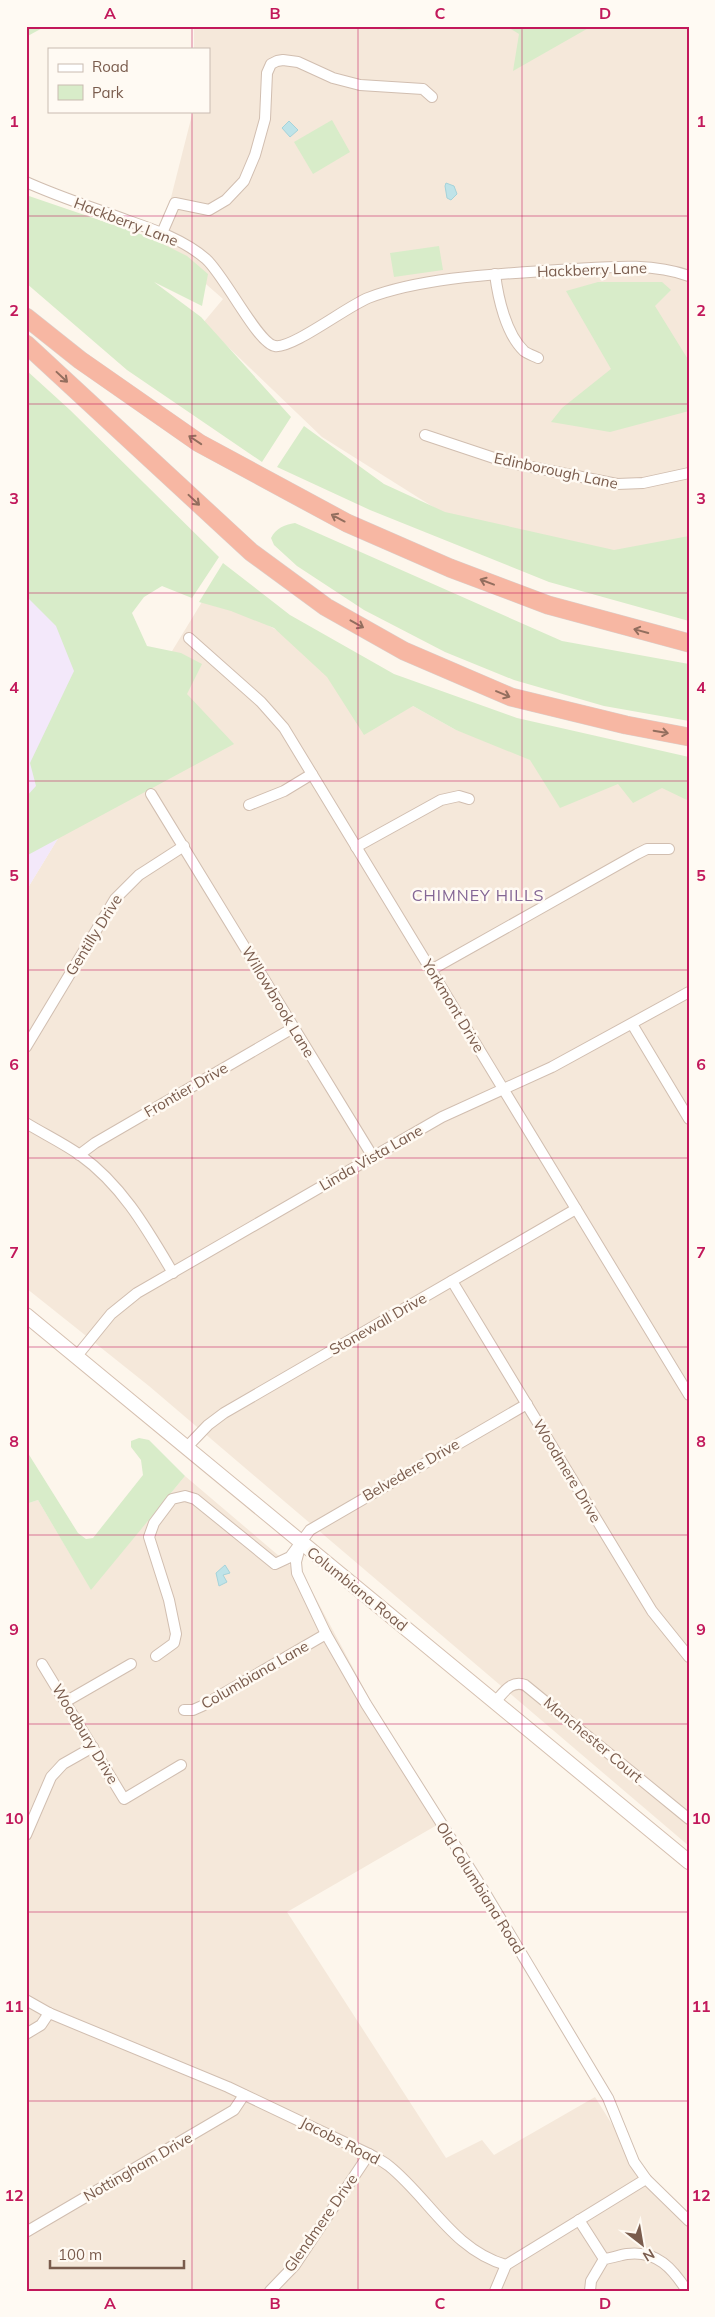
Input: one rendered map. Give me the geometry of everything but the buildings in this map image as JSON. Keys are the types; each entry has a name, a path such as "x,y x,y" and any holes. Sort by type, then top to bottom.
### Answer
{"highway":[{"path":"26,317 80,360 199,443 346,523 450,568 548,605 689,643"},
{"path":"26,344 251,552 326,607 404,651 511,697 626,725 689,737"}],"main road":[{"name":"Columbiana Road","path":"26,1315 689,1862"}],"street":[{"path":"162,233 175,203 209,210 226,200 244,182 255,155 265,119 267,73 271,64 282,60 298,62 333,78 383,88 423,89 432,96"},
{"name":"Hackberry Lane","path":"26,182 162,233 188,246 207,260 229,287 261,338 273,346 282,347 294,342 348,307 379,294 403,288 495,274 629,266 662,268 689,276"},
{"path":"495,274 502,310 516,339 525,352 538,358"},
{"name":"Edinborough Lane","path":"425,435 506,462 617,484 643,484 689,474"},
{"name":"Yorkmont Drive","path":"190,638 270,710 284,728 689,1395"},
{"path":"249,805 284,791 312,774"},
{"path":"151,794 184,846"},
{"path":"356,847 441,800 459,796 469,799"},
{"name":"Willowbrook Lane","path":"184,846 372,1157"},
{"name":"Gentilly Drive","path":"26,1047 115,899 139,875 184,846"},
{"path":"431,970 637,854 647,849 669,849"},
{"name":"Linda Vista Lane","path":"76,1357 121,1306 173,1273 452,1112 552,1067 689,992"},
{"path":"632,1024 689,1119"},
{"name":"Frontier Drive","path":"80,1154 95,1143 293,1028"},
{"path":"26,1124 80,1154 115,1186 128,1202 173,1273"},
{"name":"Stonewall Drive","path":"186,1448 208,1425 224,1413 576,1209"},
{"name":"Woodmere Drive","path":"452,1281 652,1611 689,1657"},
{"name":"Belvedere Drive","path":"156,1656 174,1643 176,1634 169,1600 149,1537 154,1523 172,1500 184,1496 194,1499 274,1564 290,1557 310,1530 336,1513 527,1404"},
{"name":"Old Columbiana Road","path":"301,1543 296,1562 297,1573 326,1634 366,1704 484,1892 608,2098 634,2162 646,2179 689,2221"},
{"name":"Columbiana Lane","path":"184,1710 193,1710 202,1706 326,1634"},
{"name":"Woodbury Drive","path":"42,1664 124,1799 181,1765"},
{"path":"65,1702 131,1664"},
{"name":"Manchester Court","path":"496,1701 512,1684 525,1685 689,1819"},
{"path":"26,1835 51,1777 63,1764 93,1747"},
{"name":"Jacobs Road","path":"26,2000 50,2013 244,2095 369,2154 389,2166 467,2246 488,2260 506,2264"},
{"path":"26,2034 41,2025 50,2013"},
{"name":"Nottingham Drive","path":"26,2232 234,2110 244,2095"},
{"name":"Glendmere Drive","path":"270,2291 295,2264 369,2154"},
{"path":"495,2291 506,2264 646,2179"},
{"path":"580,2220 604,2259"},
{"path":"590,2291 591,2281 604,2259 628,2254 648,2255 668,2264 687,2291"}],"shaded area":[{"path":"194,26 689,26 689,583 489,542 322,437 203,323 223,299 158,242 162,233 193,112 210,112 210,48 194,48"},
{"path":"26,567 143,699 26,891"},
{"path":"208,592 456,730 689,785 689,1846 149,1386 26,1288 26,891"},
{"path":"185,1476 305,1578 437,1825 287,1912 446,2158 482,2140 494,2155 595,2097 646,2179 689,2221 689,2291 26,2291 26,1504 38,1500 91,1589"}],"green space":[{"path":"26,26 46,26 26,37"},
{"path":"375,26 414,26 415,29 401,30"},
{"path":"506,26 592,26 513,71 519,34"},
{"path":"332,120 350,152 313,174 294,142"},
{"path":"26,195 149,237 187,256 208,274 202,306 154,282 201,317 291,417 262,462 127,370 26,283"},
{"path":"439,246 443,270 394,277 390,253"},
{"path":"598,282 662,282 671,290 655,306 689,361 689,411 610,432 551,422 562,408 611,369 566,291"},
{"path":"26,370 70,410 219,557 192,598 162,586 144,597 132,613 147,646 181,653 202,664 187,694 234,744 26,856 26,797 36,786 30,763 74,671 56,626 26,596"},
{"path":"304,426 384,484 445,512 614,550 689,536 689,621 549,582 370,510 277,467"},
{"path":"295,523 562,641 689,664 689,721 604,706 514,680 445,652 364,610 297,566 274,545 271,538 281,528"},
{"path":"223,563 290,615 394,674 517,718 689,757 689,801 662,788 633,803 618,784 560,808 530,760 456,730 413,706 364,735 327,677 274,628 231,611 199,602"},
{"path":"139,1438 149,1440 185,1476 91,1590 38,1500 26,1504 26,1450 78,1533 86,1539 93,1538 143,1475 141,1460 131,1447 131,1441"}],"water":[{"path":"289,121 298,130 290,137 282,128"},
{"path":"446,183 454,186 457,194 451,200 447,198"},
{"path":"225,1565 230,1573 223,1575 227,1582 219,1586 216,1573"}],"district":[{"name":"CHIMNEY HILLS","path":"478,895"}]}
